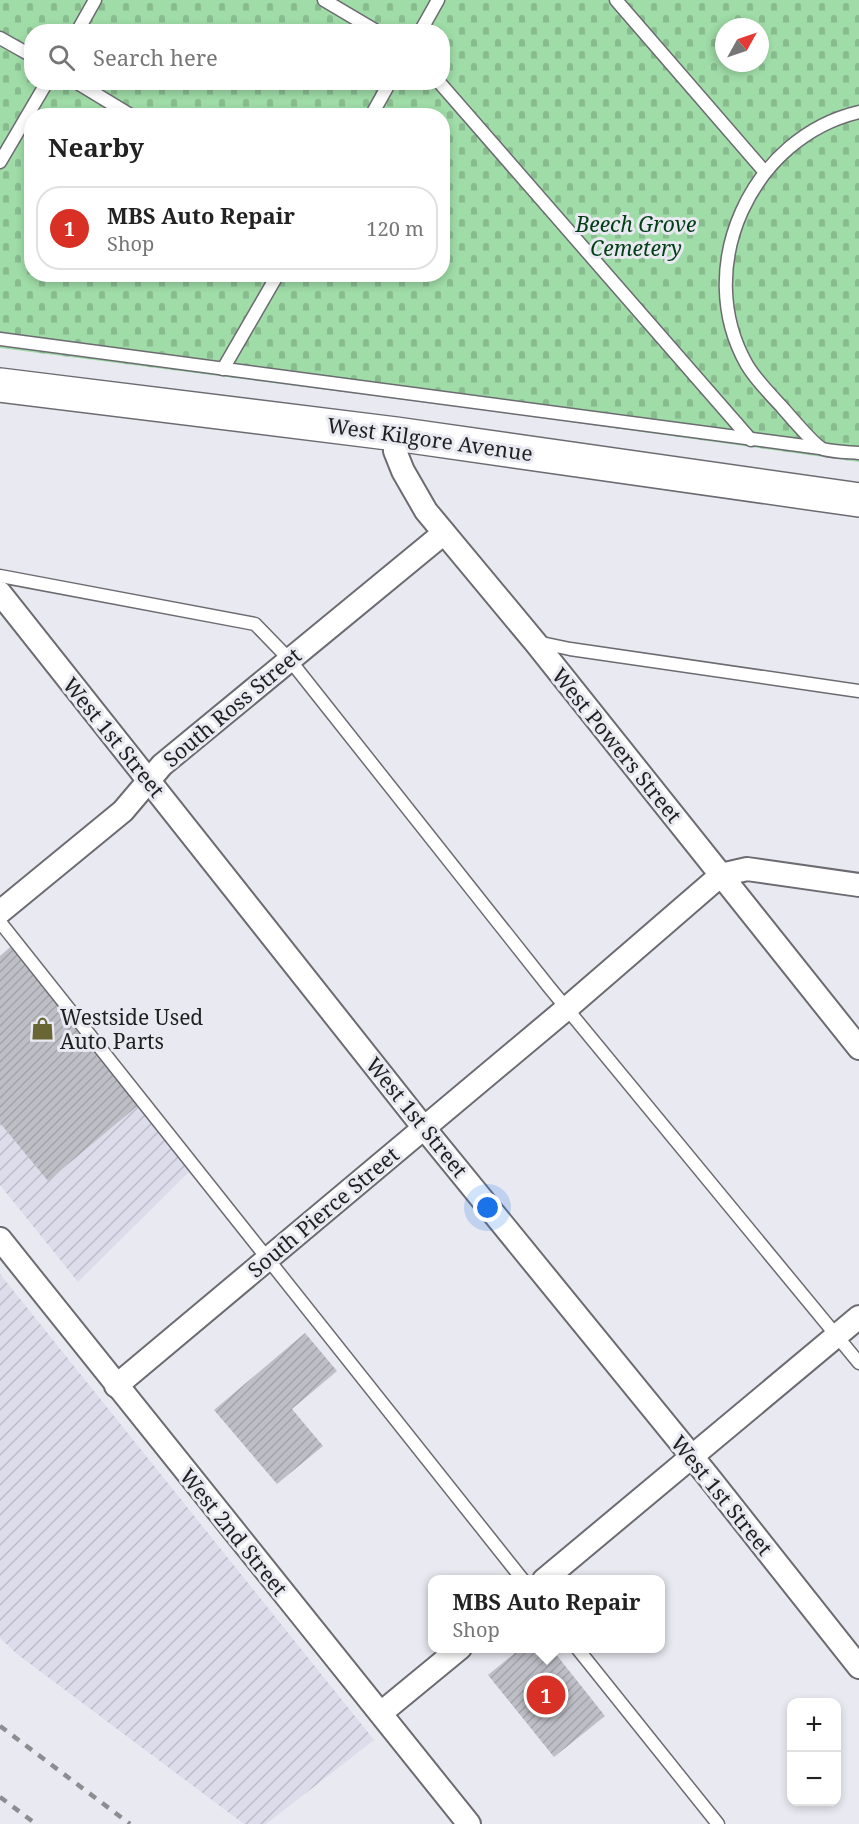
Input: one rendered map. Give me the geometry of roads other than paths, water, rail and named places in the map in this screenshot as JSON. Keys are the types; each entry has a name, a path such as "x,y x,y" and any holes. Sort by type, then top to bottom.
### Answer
{"main road":[{"name":"West Kilgore Avenue","path":"0,385 396,434 859,500"}],"street":[{"name":"West Powers Street","path":"396,434 395,452 407,480 426,511 535,642 859,1048"},
{"name":"South Ross Street","path":"0,912 123,811 162,765 444,532"},
{"name":"West 1st Street","path":"0,593 424,1128 692,1456 859,1667"},
{"path":"721,875 747,869 859,885"},
{"name":"South Pierce Street","path":"116,1386 566,1009 721,875"},
{"name":"West 2nd Street","path":"0,1239 469,1824"},
{"path":"550,1575 859,1317"},
{"path":"381,1713 454,1653"}],"lane":[{"path":"82,24 95,0"},
{"path":"324,0 364,24"},
{"path":"424,24 438,0"},
{"path":"616,0 764,171"},
{"path":"0,38 24,52"},
{"path":"32,108 42,90"},
{"path":"89,90 119,108"},
{"path":"375,108 386,90"},
{"path":"447,90 752,440"},
{"path":"820,448 761,384 746,364 728,311 725,287 727,259 744,205 764,171 813,130 842,116 859,112"},
{"path":"0,162 24,121"},
{"path":"223,369 273,282"},
{"path":"0,339 859,453"},
{"path":"0,576 255,624 289,659 566,1009 859,1363"},
{"path":"535,642 859,691"},
{"path":"0,922 519,1575"},
{"path":"581,1653 718,1824"}],"railway":[{"path":"0,1726 130,1824"},
{"path":"0,1797 36,1824"}],"place":[{"name":"Westside Used Auto Parts","path":"42,1029"},
{"name":"MBS Auto Repair","path":"546,1695"}],"park label":[{"name":"Beech Grove Cemetery","path":"636,236"}]}
